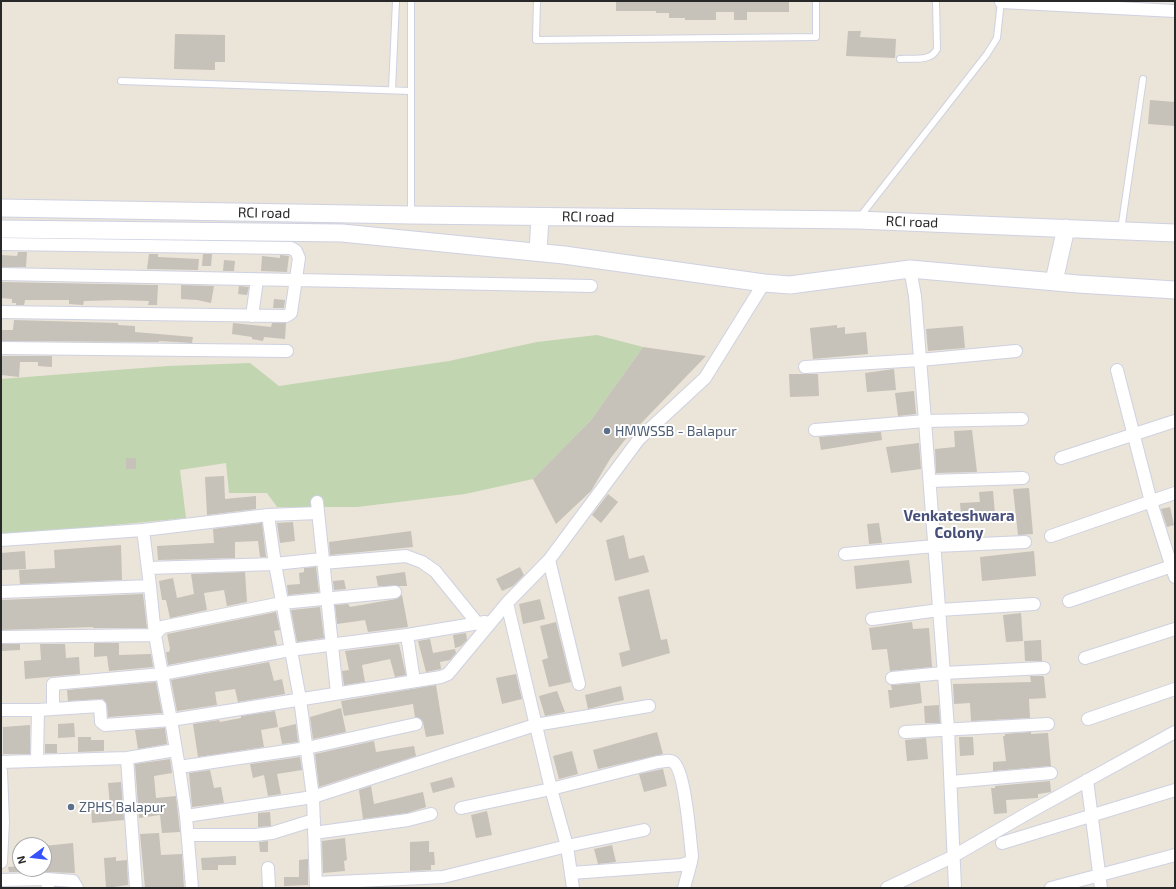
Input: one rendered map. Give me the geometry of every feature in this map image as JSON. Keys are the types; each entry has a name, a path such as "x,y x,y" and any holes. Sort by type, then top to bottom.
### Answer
{"main road":[{"name":"RCI road","path":"1,208 540,217 857,220 1175,233"},
{"path":"538,252 540,217"},
{"path":"1054,282 1066,228"},
{"path":"1,229 342,233 538,252 764,283 790,284 910,269 1054,282 1175,290"}],"street":[{"path":"1001,1 1175,11"},
{"path":"1,244 290,248 296,251 299,258 291,313 286,316 1,312"},
{"path":"910,269 915,296 935,546 948,728 951,782 952,857 955,888"},
{"path":"1,274 591,286"},
{"path":"252,316 257,280"},
{"path":"1,710 38,710 100,706 101,722 104,725 171,720 414,681 448,674 507,603 549,560 639,439 705,378 764,283"},
{"path":"1,348 287,351"},
{"path":"805,368 920,360 1016,351"},
{"path":"1069,601 1174,570 1151,502 1117,370"},
{"path":"815,430 925,421 1022,419"},
{"path":"1061,458 1175,422"},
{"path":"930,481 1023,478"},
{"path":"1051,536 1175,494"},
{"path":"1,540 143,530 317,508 336,693"},
{"path":"268,515 307,748 313,797 316,886 443,877 567,846 644,830"},
{"path":"143,530 156,635 186,816 192,888"},
{"path":"845,554 935,546 1025,542"},
{"path":"148,568 275,564 406,556 422,562 435,571 478,624"},
{"path":"549,560 579,684"},
{"path":"1,592 150,586"},
{"path":"156,635 162,627 282,603 395,592"},
{"path":"507,603 535,725 567,846 573,888"},
{"path":"872,619 939,610 1034,604"},
{"path":"53,709 53,684 162,674 290,650 331,646 492,621"},
{"path":"1085,658 1175,629"},
{"path":"1,637 156,635"},
{"path":"407,635 414,681"},
{"path":"892,678 943,673 1044,668"},
{"path":"1088,719 1175,689"},
{"path":"186,816 313,797 535,725 649,706"},
{"path":"37,761 38,710"},
{"path":"179,767 307,748 416,724"},
{"path":"905,732 948,728 1048,724"},
{"path":"887,888 952,857 1175,732"},
{"path":"1,762 127,758 176,750"},
{"path":"127,758 136,888"},
{"path":"461,808 551,789 669,760 674,762 679,768 684,787 692,856 684,888"},
{"path":"1,771 3,822 1,862"},
{"path":"951,782 1051,773"},
{"path":"1087,780 1100,882"},
{"path":"1002,843 1175,790"},
{"path":"314,833 408,820 431,814"},
{"path":"188,835 260,834 288,829 314,820"},
{"path":"1051,888 1100,882 1175,856"},
{"path":"571,872 681,865 690,862"},
{"path":"268,868 268,888"},
{"path":"1,880 47,884 73,881 77,888"}],"lane":[{"path":"392,90 396,1"},
{"path":"411,1 411,215"},
{"path":"537,1 536,40 816,37 816,1"},
{"path":"900,59 929,58 935,54 937,49 936,1"},
{"path":"857,220 987,54 997,38 1001,1"},
{"path":"1121,230 1143,79"},
{"path":"121,81 410,91"}],"green space":[{"path":"597,335 643,347 591,420 533,479 465,494 357,507 277,507 267,493 229,493 226,463 180,470 186,518 1,536 1,379 168,366 250,363 279,386 449,361 537,342"}],"building":[{"path":"616,1 789,1 789,12 747,12 747,20 734,20 734,12 716,12 716,20 685,20 685,18 669,18 669,13 656,13 656,11 616,11"},
{"path":"848,31 861,31 860,37 896,39 895,58 846,56"},
{"path":"175,34 225,35 225,62 215,62 215,70 174,69"},
{"path":"1150,100 1175,102 1175,126 1148,124"},
{"path":"18,252 27,252 26,267 1,267 1,255 17,256"},
{"path":"149,254 158,254 158,257 199,259 198,270 147,269"},
{"path":"203,254 212,254 211,266 202,266"},
{"path":"280,255 289,256 287,272 261,271 262,256 280,258"},
{"path":"224,260 235,261 234,271 223,271"},
{"path":"1,282 158,285 157,305 148,305 149,301 84,301 83,305 69,304 69,300 25,300 24,305 16,305 16,303 12,303 12,299 1,298"},
{"path":"181,285 214,286 211,303 181,299"},
{"path":"239,286 249,287 247,295 238,294"},
{"path":"274,299 285,300 284,308 273,308"},
{"path":"14,320 118,323 118,325 135,326 135,332 193,337 192,343 159,341 1,341 1,330 13,330"},
{"path":"233,323 271,327 272,323 286,323 285,339 264,337 263,341 252,339 252,337 232,334"},
{"path":"837,325 837,328 845,327 845,334 866,332 868,354 813,359 810,328"},
{"path":"963,326 965,348 928,351 926,329"},
{"name":"HMWSSB - Balapur","path":"643,347 706,356 624,441 610,459 591,491 556,524 533,479 591,420"},
{"path":"1,356 52,356 52,367 38,366 38,362 20,362 19,377 1,375"},
{"path":"894,369 896,390 867,392 865,373"},
{"path":"789,374 818,374 819,396 790,397"},
{"path":"914,391 916,414 898,416 895,393"},
{"path":"972,430 977,472 936,473 935,449 955,447 954,431"},
{"path":"881,432 882,440 821,450 819,437"},
{"path":"919,443 921,469 891,473 886,447"},
{"path":"126,458 136,458 136,469 126,469"},
{"path":"224,476 225,499 256,496 256,509 207,515 205,477"},
{"path":"1029,488 1033,534 1018,535 1013,489"},
{"path":"993,491 995,514 961,515 960,503 980,502 979,492"},
{"path":"608,494 618,502 601,523 592,515"},
{"path":"1170,507 1174,525 1167,527 1161,509"},
{"path":"293,522 295,541 280,543 277,523"},
{"path":"262,523 266,557 260,557 258,541 235,542 235,558 158,560 157,546 214,543 213,529"},
{"path":"879,523 882,543 869,544 867,524"},
{"path":"411,531 413,547 330,555 329,542"},
{"path":"624,535 629,559 644,555 649,572 615,581 606,540"},
{"path":"121,545 122,580 20,584 19,570 55,568 54,550"},
{"path":"25,551 26,569 1,570 1,553"},
{"path":"1034,551 1036,576 982,581 980,557"},
{"path":"909,560 912,583 856,589 854,566"},
{"path":"316,567 319,592 288,595 287,585 300,584 299,573 304,572 304,568"},
{"path":"520,567 524,575 513,586 502,591 496,579"},
{"path":"245,572 247,602 227,606 224,590 204,593 207,610 170,618 166,600 162,600 159,581 173,578 177,598 194,594 191,574"},
{"path":"405,572 407,586 378,586 376,576"},
{"path":"344,580 346,589 334,590 333,581"},
{"path":"649,589 661,640 667,639 670,653 622,667 619,653 630,650 618,597"},
{"path":"143,594 147,628 93,627 1,630 1,600"},
{"path":"402,595 408,627 368,632 365,620 337,624 335,605 348,604 350,607 396,599"},
{"path":"540,599 545,619 523,624 519,604"},
{"path":"320,607 324,638 297,642 291,610"},
{"path":"276,612 280,630 274,631 277,645 168,665 166,652 169,652 170,649 167,634"},
{"path":"1021,613 1023,641 1006,642 1003,615"},
{"path":"556,622 571,682 549,687 542,660 548,658 540,626"},
{"path":"912,622 913,629 929,628 932,667 890,671 887,649 872,650 869,628"},
{"path":"466,633 467,640 461,646 455,648 453,635"},
{"path":"430,639 433,653 455,649 456,653 450,660 440,662 441,669 426,672 418,641"},
{"path":"1041,640 1042,661 1025,661 1024,641"},
{"path":"94,643 119,643 119,655 151,654 153,667 109,671 107,656 94,657"},
{"path":"1,644 20,644 20,650 1,651"},
{"path":"40,644 65,644 66,658 79,657 80,674 25,679 24,661 41,660"},
{"path":"399,644 406,675 395,677 390,659 362,665 365,682 344,685 342,671 349,670 345,651"},
{"path":"269,662 274,681 282,679 285,694 238,702 235,689 215,692 217,705 177,711 171,680"},
{"path":"516,674 522,699 502,704 496,678"},
{"path":"1030,676 1044,677 1046,698 1029,699 1030,718 971,721 970,703 954,704 953,684 1031,682"},
{"path":"156,682 162,713 108,717 107,705 103,699 68,701 67,690"},
{"path":"920,683 922,703 890,708 888,690 892,690 891,685"},
{"path":"436,685 444,734 426,737 423,722 421,719 415,717 413,704 344,716 341,701"},
{"path":"621,686 624,700 588,709 585,695"},
{"path":"557,691 565,712 545,716 539,696"},
{"path":"939,705 940,723 925,723 924,706"},
{"path":"341,708 346,732 313,739 310,717"},
{"path":"275,711 278,727 261,730 264,747 198,757 193,724 219,720 220,722 241,718 241,716"},
{"path":"74,723 75,737 58,738 58,724"},
{"path":"296,724 298,742 282,744 279,728"},
{"path":"30,725 30,754 3,754 3,727"},
{"path":"165,728 167,744 138,749 135,730"},
{"path":"657,732 663,754 598,769 593,750"},
{"path":"1031,732 1031,734 1048,733 1051,766 993,771 993,762 1006,761 1003,736 1005,736 1005,734"},
{"path":"78,737 91,737 91,740 104,740 104,751 78,752"},
{"path":"959,737 973,737 974,755 960,756"},
{"path":"926,738 928,759 907,761 905,740"},
{"path":"374,741 376,752 414,746 416,756 319,787 315,754"},
{"path":"45,744 57,744 57,753 45,753"},
{"path":"572,751 578,774 559,779 553,756"},
{"path":"300,757 302,770 277,774 281,794 268,796 264,775 253,778 250,764"},
{"path":"170,759 172,773 154,776 156,798 176,796 180,832 162,833 160,815 139,818 135,764"},
{"path":"663,769 667,786 644,792 639,774"},
{"path":"210,770 214,788 221,787 224,803 192,807 189,773"},
{"path":"452,777 455,787 433,793 430,783"},
{"path":"1050,781 1051,792 1038,794 1038,798 1006,800 1007,813 994,814 991,788 995,788 995,786"},
{"path":"121,782 124,820 92,823 91,807 110,806 108,783"},
{"path":"371,786 374,804 423,792 426,807 407,813 363,819 359,790"},
{"path":"487,811 492,835 476,838 471,815"},
{"path":"270,812 271,826 258,827 258,813"},
{"path":"159,833 161,855 182,854 184,888 145,888 140,834"},
{"path":"345,838 347,860 344,861 345,871 323,873 322,841"},
{"path":"268,841 268,852 260,852 259,842"},
{"path":"429,841 429,852 434,852 435,865 431,865 431,870 410,871 410,842"},
{"path":"73,843 75,873 52,872 52,845"},
{"path":"612,845 616,862 598,864 594,849"},
{"path":"236,856 236,865 218,865 218,870 202,870 201,858"},
{"path":"116,857 116,861 127,860 128,885 106,888 104,858"},
{"path":"308,859 308,885 284,886 284,877 299,877 299,860"},
{"path":"8,867 12,867 12,872 9,872"}],"place":[{"name":"HMWSSB - Balapur","path":"607,431"},
{"name":"ZPHS Balapur","path":"71,807"}],"district":[{"name":"Venkateshwara Colony","path":"959,524"}]}
